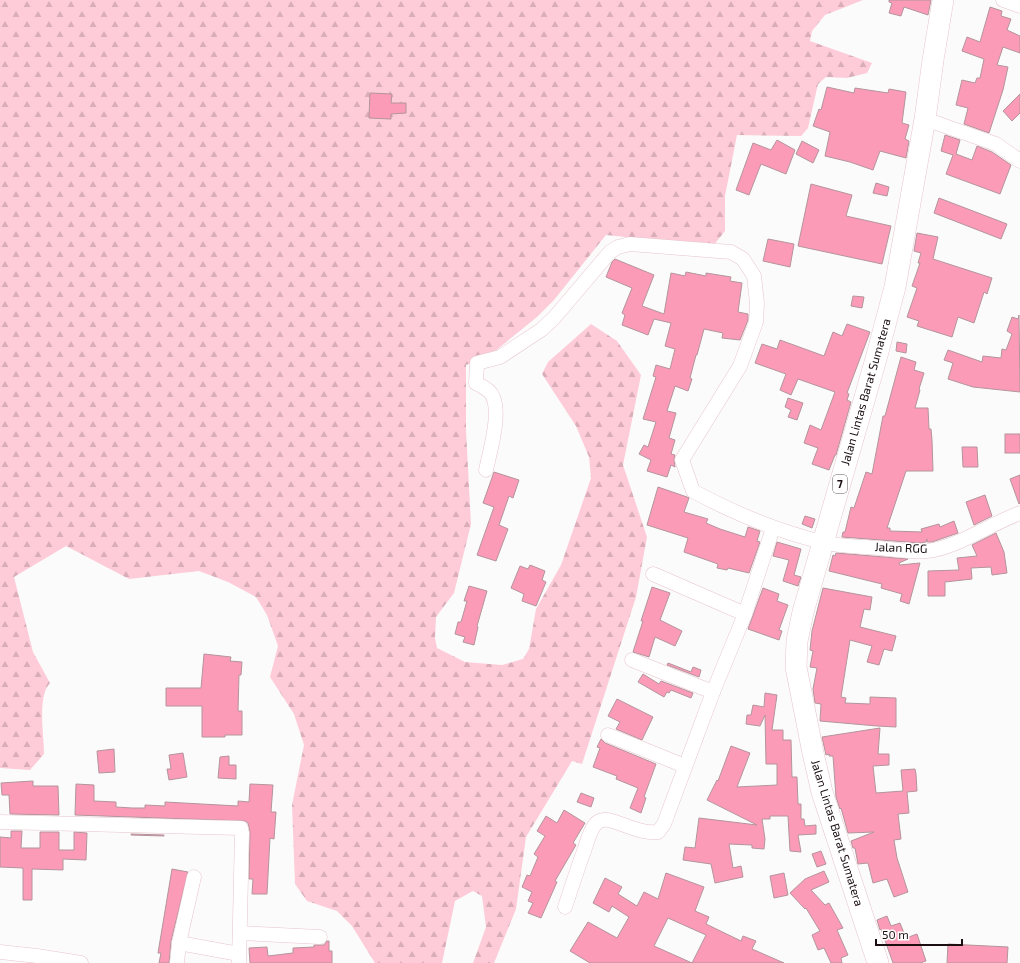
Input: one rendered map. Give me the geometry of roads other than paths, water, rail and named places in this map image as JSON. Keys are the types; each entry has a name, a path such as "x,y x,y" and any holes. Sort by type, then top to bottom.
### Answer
{"highway":[{"name":"Jalan Lintas Barat Sumatera","path":"878,963 822,792 796,667 798,641 803,612 876,359 895,287 926,120 933,60 943,0"}],"street":[{"path":"1003,0 1020,6"},
{"path":"926,120 996,144 1020,161"},
{"name":"Jalan RGG","path":"486,470 496,419 496,405 490,391 476,383 477,362 493,360 500,357 541,330 554,318 610,252 618,247 630,244 730,252 743,259 754,276 757,303 756,322 740,366 682,460 693,491 726,509 773,528 823,543 903,550 932,550 955,543 1003,519 1020,513"},
{"path":"565,907 589,836 595,824 603,820 607,820 631,827 640,832 649,833 658,832 664,824 713,692 745,614 773,528"},
{"path":"653,574 745,614"},
{"path":"632,660 713,692"},
{"path":"608,735 685,766"},
{"path":"0,822 241,828 239,958 179,943"},
{"path":"176,963 194,877"},
{"path":"240,933 320,937"},
{"path":"0,952 81,963"}]}
